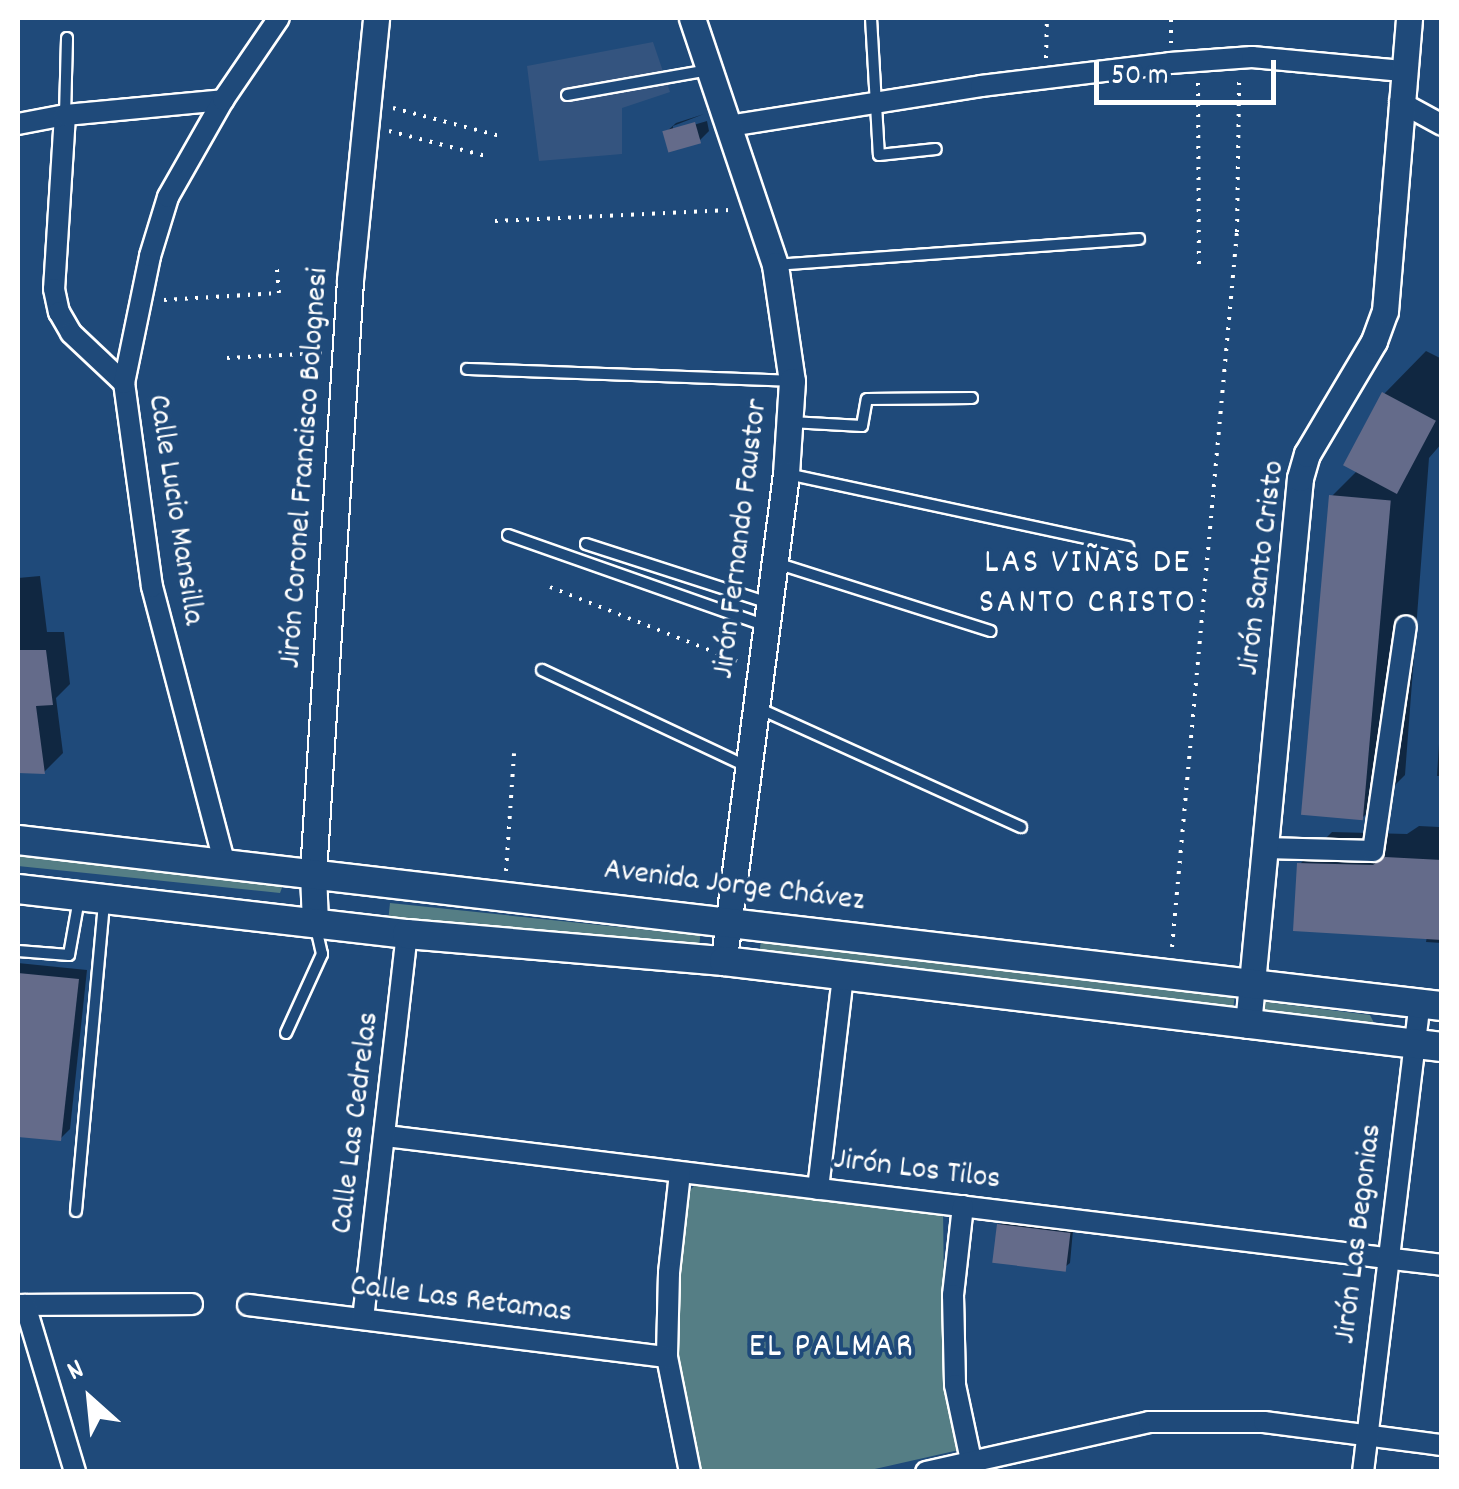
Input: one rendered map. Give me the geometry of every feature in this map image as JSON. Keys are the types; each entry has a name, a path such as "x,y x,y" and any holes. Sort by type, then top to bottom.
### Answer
{"main road":[{"name":"Avenida Jorge Chávez","path":"18,840 1252,981 1431,1005"},
{"path":"18,889 407,934 724,961 1428,1046"}],"street":[{"name":"Calle Lucio Mansilla","path":"224,861 152,586 124,383 140,302 168,197 223,100 279,18"},
{"name":"Jirón Coronel Francisco Bolognesi","path":"315,924 312,872 346,352 376,18"},
{"name":"Jirón Fernando Faustor","path":"692,18 774,264 792,380 786,474 724,961"},
{"name":"Jirón Santo Cristo","path":"1248,1025 1268,848 1300,478 1307,454 1374,341 1384,311 1409,18"},
{"path":"729,126 1045,78 1239,58 1402,70"},
{"path":"18,124 65,115 223,100"},
{"path":"1400,102 1442,125"},
{"path":"65,115 54,289 59,312 71,333 124,383"},
{"path":"1268,848 1373,851 1406,626"},
{"name":"Calle Las Cedrelas","path":"363,1318 407,934"},
{"path":"818,1189 843,976"},
{"name":"Jirón Las Begonias","path":"1363,1472 1364,1436 1387,1260 1428,1046 1431,1005"},
{"name":"Jirón Los Tilos","path":"386,1136 1442,1265"},
{"path":"680,1173 668,1273 666,1357 690,1472"},
{"path":"964,1206 953,1294 954,1385 972,1460"},
{"path":"76,1472 21,1305 192,1304"},
{"name":"Calle Las Retamas","path":"248,1304 666,1357"},
{"path":"926,1472 1148,1422 1264,1422 1442,1445"}],"lane":[{"path":"870,18 878,155 936,149"},
{"path":"65,115 67,38"},
{"path":"567,95 710,70"},
{"path":"774,264 1139,238"},
{"path":"467,369 792,380"},
{"path":"790,422 862,426 867,399 972,398"},
{"path":"786,474 1128,546"},
{"path":"508,535 768,615"},
{"path":"586,544 768,615"},
{"path":"774,563 991,631"},
{"path":"542,670 748,767"},
{"path":"755,707 1021,826"},
{"path":"18,951 69,955 92,898"},
{"path":"76,1211 92,898"},
{"path":"286,1033 322,954 315,924"}],"path":[{"path":"1045,78 1047,18"},
{"path":"1169,972 1237,232 1239,58"},
{"path":"1198,62 1199,264"},
{"path":"367,113 500,136"},
{"path":"367,113 486,156"},
{"path":"495,221 756,209"},
{"path":"140,302 279,293 277,269"},
{"path":"226,358 346,352"},
{"path":"550,587 760,670"},
{"path":"504,896 514,752"}],"shaded area":[{"path":"653,42 670,92 622,108 622,154 539,161 527,66"}],"green space":[{"path":"18,856 283,885 280,893 18,866"},
{"path":"390,903 700,936 699,953 388,920"},
{"path":"761,940 1234,998 1233,1011 759,953"},
{"path":"1265,1002 1370,1015 1378,1031 1263,1015"},
{"path":"697,1183 943,1207 945,1383 959,1450 866,1471 698,1471 674,1338 675,1263 688,1192"}],"building":[{"path":"695,122 701,143 668,153 662,131"},
{"path":"1382,392 1436,421 1397,494 1343,465"},
{"path":"1329,495 1391,500 1363,820 1301,815"},
{"path":"18,650 46,650 53,705 36,706 45,774 18,773"},
{"path":"1385,857 1442,860 1442,940 1293,931 1297,863 1373,865"},
{"path":"18,973 79,979 61,1141 18,1137"},
{"path":"997,1224 1070,1233 1066,1272 992,1263"}],"district":[{"name":"LAS VIÑAS DE SANTO CRISTO","path":"1088,584"},
{"name":"EL PALMAR","path":"832,1348"}]}
